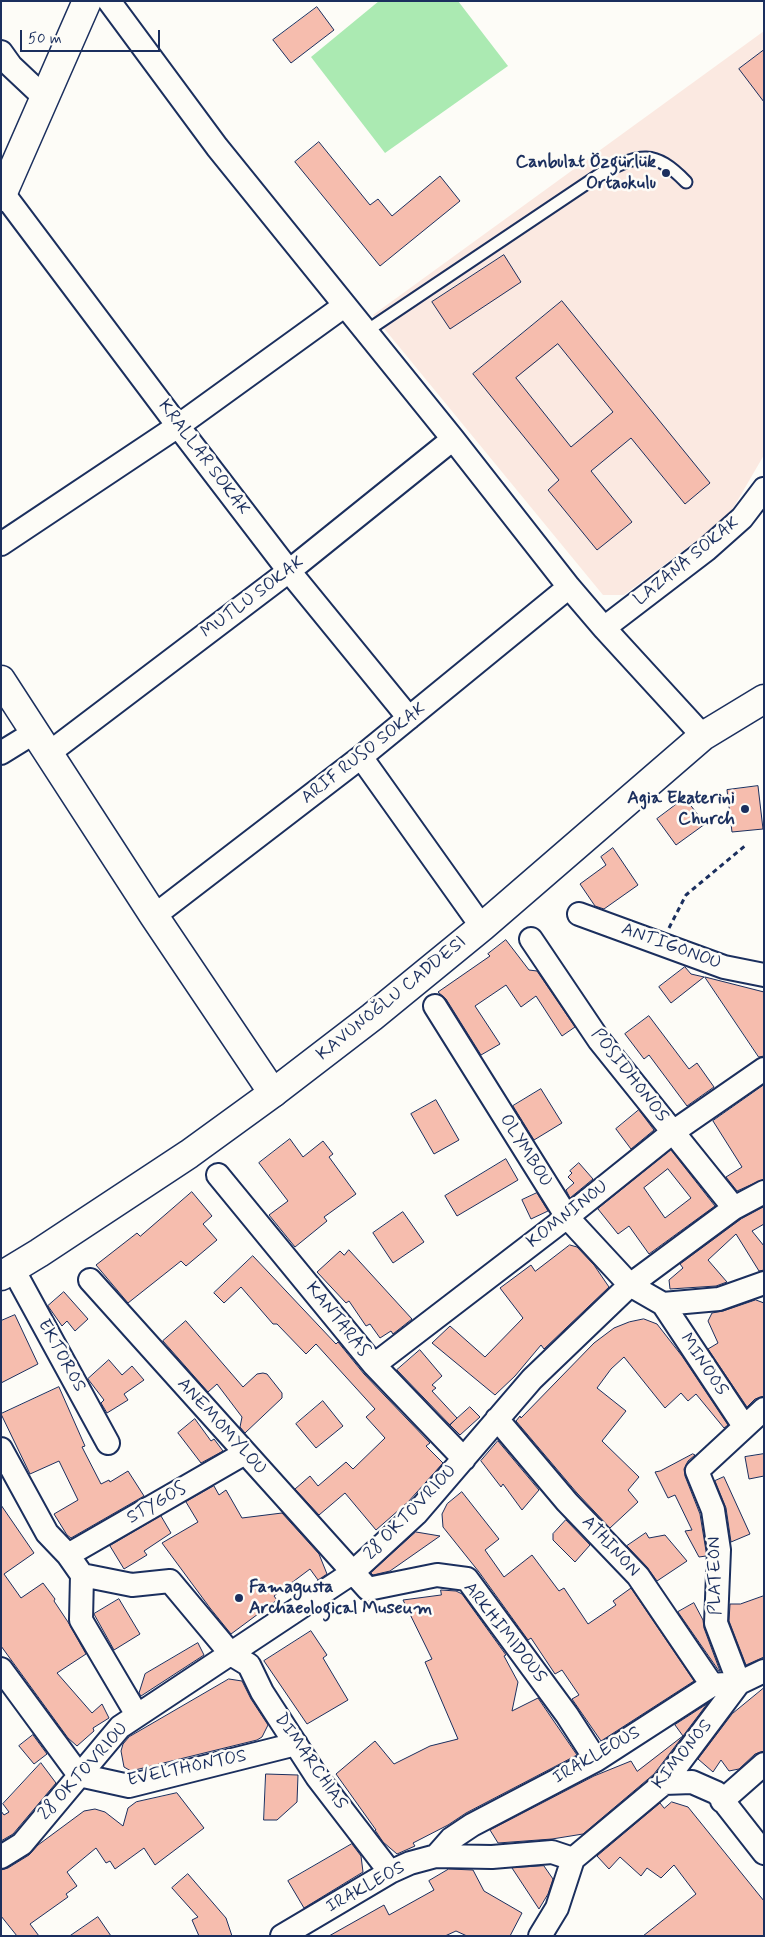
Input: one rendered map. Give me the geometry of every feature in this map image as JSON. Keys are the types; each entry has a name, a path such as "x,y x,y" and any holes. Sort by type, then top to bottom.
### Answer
{"main road":[{"path":"2,195 87,1"},
{"path":"1,680 154,916 273,1093"},
{"name":"KAVUNOĞLU CADDESI","path":"7,1272 189,1154 273,1093 482,927 703,736 764,698"}],"street":[{"path":"109,1 217,147 453,439 569,587 703,736"},
{"path":"1,52 11,66 45,98"},
{"name":"KRALLAR SOKAK","path":"2,195 289,571 409,718"},
{"path":"1,544 178,426 344,306"},
{"name":"MUTLU SOKAK","path":"1,753 42,742 289,571 453,439"},
{"name":"LAZANA SOKAK","path":"604,628 706,550 742,518 764,489"},
{"name":"ARIF RUSO SOKAK","path":"154,916 362,757 569,587"},
{"path":"362,757 482,927"},
{"name":"ANTIGONOU","path":"579,914 724,967 764,975"},
{"name":"POSIDHONOS","path":"531,939 598,1040 734,1208"},
{"name":"OLYMBOU","path":"435,1006 567,1217 630,1285 663,1304"},
{"name":"KOMNINOU","path":"374,1365 567,1217 673,1132 764,1069"},
{"name":"KANTARAS","path":"218,1175 374,1365 464,1460"},
{"name":"28 OKTOVRIOU","path":"1,1857 22,1844 120,1727 352,1573 416,1514 532,1379 630,1285 734,1208 764,1192"},
{"name":"EKTOROS","path":"7,1272 108,1443"},
{"name":"ANEMOMYLOU","path":"90,1280 352,1573"},
{"path":"663,1304 719,1299 763,1284"},
{"name":"MINOOS","path":"663,1304 744,1426"},
{"name":"PLATEON","path":"740,1683 716,1623 719,1550 713,1510 696,1471 764,1409"},
{"name":"ATHINON","path":"496,1419 567,1502 638,1576 712,1685"},
{"path":"1,1449 47,1533 68,1555 82,1575 81,1620 138,1715"},
{"name":"STYGOS","path":"68,1555 245,1453"},
{"name":"ARKHIMIDOUS","path":"352,1573 368,1589 437,1574 467,1579 567,1715 596,1760"},
{"name":"DIMARCHIAS","path":"82,1575 132,1585 170,1581 231,1654 249,1666 262,1692 317,1778 390,1872"},
{"path":"1,1669 79,1774"},
{"name":"IRAKLEOUS","path":"436,1856 451,1839 472,1825 596,1760 712,1685 740,1683 764,1671"},
{"name":"KIMONOS","path":"573,1859 664,1783 740,1683"},
{"name":"EVELTHONTOS","path":"79,1774 129,1786 296,1744"},
{"path":"722,1801 764,1764"},
{"path":"664,1783 692,1782 717,1793 764,1854"},
{"name":"IRAKLEOS","path":"282,1936 390,1872 410,1863 436,1856 492,1858 552,1852 573,1859"},
{"path":"540,1936 557,1908 573,1859"}],"lane":[{"path":"365,332 602,174 629,160 651,158 671,167 686,182"}],"path":[{"path":"662,943 686,895 746,845"}],"shaded area":[{"name":"Canbulat Özgürlük Ortaokulu","path":"764,31 764,455 728,517 624,595 603,595 373,315"}],"green space":[{"path":"379,1 458,1 508,66 385,153 311,57"}],"building":[{"path":"317,7 334,30 291,63 273,40"},
{"path":"764,50 764,102 739,69"},
{"path":"319,142 370,205 378,199 392,216 440,176 460,201 380,266 295,162"},
{"path":"504,255 521,282 450,329 432,302"},
{"path":"562,301 710,483 685,504 631,438 591,471 632,522 597,550 548,490 559,480 473,374","holes":["558,344 613,412 571,447 516,378"]},
{"name":"Agia Ekaterini Church","path":"758,786 763,829 732,832 727,790"},
{"path":"685,798 705,824 676,845 657,819"},
{"path":"613,848 638,885 604,909 595,906 580,884 606,865 601,857"},
{"path":"506,940 529,970 537,971 575,1027 562,1036 536,996 521,1007 506,985 475,1006 500,1044 481,1055 446,999 438,992 490,956 488,954"},
{"path":"685,967 691,974 704,977 671,1003 659,987"},
{"path":"705,977 764,992 764,1056 759,1057"},
{"path":"649,1016 689,1069 697,1063 714,1087 687,1106 649,1055 644,1059 625,1034"},
{"path":"764,1085 764,1179 737,1191 726,1177 742,1167 713,1121"},
{"path":"541,1089 562,1123 534,1140 513,1106"},
{"path":"436,1100 459,1140 434,1154 411,1114"},
{"path":"639,1110 654,1130 631,1149 616,1129"},
{"path":"290,1139 303,1157 323,1141 333,1154 329,1157 356,1194 324,1217 327,1221 295,1247 269,1215 288,1201 259,1163"},
{"path":"671,1150 715,1206 649,1254 629,1226 618,1234 598,1209","holes":["668,1169 691,1198 665,1218 644,1188"]},
{"path":"506,1159 518,1180 457,1216 445,1196"},
{"path":"579,1163 593,1179 570,1198 566,1190 574,1183 568,1177 572,1173 570,1171"},
{"path":"192,1192 212,1216 203,1224 217,1240 186,1266 181,1261 128,1303 96,1265 137,1233 140,1236"},
{"path":"537,1193 548,1211 531,1219 522,1200"},
{"path":"764,1207 764,1224 752,1231 764,1246 764,1270 759,1271 736,1234 708,1260 727,1282 716,1286 670,1289 669,1280 683,1268 680,1264 741,1219"},
{"path":"403,1212 424,1242 393,1263 373,1233"},
{"path":"570,1245 577,1247 594,1265 609,1287 544,1349 541,1345 515,1376 495,1395 432,1343 450,1326 485,1357 523,1318 500,1288 531,1265 535,1271"},
{"path":"349,1250 412,1319 393,1334 391,1331 380,1338 370,1324 366,1326 349,1301 346,1303 317,1272 340,1251 344,1255"},
{"path":"253,1256 336,1344 338,1342 364,1374 430,1443 426,1446 443,1463 408,1502 376,1530 345,1493 319,1515 295,1489 310,1476 318,1486 346,1462 353,1469 385,1438 366,1417 375,1409 316,1344 306,1354 277,1324 273,1324 241,1287 224,1303 214,1293"},
{"path":"64,1292 88,1319 75,1331 67,1321 62,1326 48,1306"},
{"path":"756,1300 764,1303 764,1396 755,1399 747,1407 708,1349 718,1343 708,1321 712,1313"},
{"path":"15,1315 38,1364 1,1383 1,1321"},
{"path":"644,1319 657,1324 682,1356 728,1425 724,1428 696,1394 688,1401 681,1393 665,1408 624,1357 611,1369 597,1388 626,1411 602,1441 639,1477 628,1490 638,1502 610,1528 577,1493 516,1421 594,1343 614,1328"},
{"path":"186,1321 243,1387 257,1374 263,1373 267,1374 282,1393 282,1398 245,1433 240,1427 242,1417 217,1384 208,1392 163,1341"},
{"path":"420,1350 442,1376 432,1385 436,1388 432,1391 457,1418 450,1425 397,1370"},
{"path":"109,1360 122,1375 132,1366 144,1380 124,1394 128,1400 107,1413 101,1403 104,1400 88,1379"},
{"path":"59,1387 85,1446 82,1447 101,1484 109,1480 110,1482 128,1471 144,1496 71,1538 67,1535 54,1514 78,1500 59,1461 30,1474 1,1414"},
{"path":"323,1401 343,1426 316,1448 296,1424"},
{"path":"470,1407 480,1417 460,1435 450,1425"},
{"path":"195,1419 211,1441 214,1439 223,1451 201,1463 178,1433"},
{"path":"498,1441 539,1490 522,1510 503,1484 501,1487 481,1461"},
{"path":"693,1454 695,1455 688,1461 684,1469 700,1514 706,1556 699,1557 685,1531 692,1530 675,1495 668,1498 655,1472"},
{"path":"764,1454 764,1476 749,1479 745,1457"},
{"path":"724,1477 750,1534 731,1542 726,1508 715,1481"},
{"path":"214,1486 219,1495 226,1490 242,1518 282,1513 319,1554 327,1574 318,1580 310,1569 274,1596 277,1600 231,1634 162,1543 198,1522 186,1502"},
{"path":"462,1492 499,1539 485,1550 504,1577 532,1555 559,1591 564,1588 588,1624 616,1605 613,1601 631,1588 694,1681 601,1741 572,1699 579,1695 562,1670 555,1674 531,1638 528,1640 479,1572 443,1527 442,1514 447,1504"},
{"path":"1,1505 34,1553 4,1574 21,1598 43,1583 55,1599 54,1601 86,1654 57,1673 92,1713 102,1704 109,1718 93,1728 94,1731 77,1746 68,1738 1,1646"},
{"path":"161,1516 171,1533 144,1551 147,1555 124,1569 110,1546"},
{"path":"566,1520 590,1545 575,1562 553,1540 553,1534"},
{"path":"416,1532 440,1536 390,1571 373,1575 371,1573"},
{"path":"646,1533 649,1538 665,1535 687,1561 657,1581 647,1567 627,1546"},
{"path":"441,1590 456,1591 462,1594 506,1655 504,1656 518,1682 512,1711 538,1698 577,1755 466,1813 448,1825 413,1843 415,1846 397,1854 383,1842 336,1774 375,1741 394,1764 430,1746 458,1739 425,1662 432,1659 403,1600 441,1595"},
{"path":"764,1596 764,1657 746,1665 729,1621 730,1604 740,1604"},
{"path":"119,1599 140,1634 114,1650 94,1614"},
{"path":"694,1603 703,1620 704,1628 720,1671 678,1612"},
{"path":"311,1631 327,1655 323,1658 348,1700 307,1724 264,1661"},
{"path":"198,1643 204,1655 141,1696 139,1693 145,1674"},
{"path":"229,1679 242,1681 268,1725 262,1737 257,1740 131,1771 124,1767 121,1751 123,1744 129,1737"},
{"path":"764,1688 764,1751 755,1754 739,1769 729,1771 721,1760 713,1772 698,1759 732,1714"},
{"path":"707,1704 683,1736 675,1725"},
{"path":"33,1735 47,1754 34,1764 19,1746"},
{"path":"683,1736 654,1774 583,1834 552,1839 498,1843 490,1830 594,1776 631,1761 637,1771"},
{"path":"41,1763 56,1783 13,1834 1,1841 1,1811 4,1815 9,1812 3,1804"},
{"path":"266,1774 298,1775 297,1802 277,1820 264,1820"},
{"path":"177,1793 204,1828 155,1865 144,1848 115,1869 110,1861 106,1863 96,1848 67,1872 77,1886 66,1894 68,1897 30,1924 39,1936 17,1936 1,1916 1,1870 8,1868 29,1855 38,1845 84,1811 95,1809 105,1812 123,1826 128,1808 136,1802"},
{"path":"672,1802 688,1807 764,1901 764,1936 643,1936 696,1894 674,1865 661,1878 647,1868 641,1876 620,1857 609,1869 597,1856 660,1803 664,1808"},
{"path":"352,1844 361,1856 363,1872 304,1908 288,1881"},
{"path":"544,1866 553,1879 548,1894 539,1909 512,1868"},
{"path":"449,1869 473,1870 484,1891 522,1913 510,1936 467,1936 456,1931 445,1936 329,1936 384,1905 389,1915 434,1890 429,1881"},
{"path":"188,1874 226,1918 232,1936 199,1936 192,1920 198,1917 172,1888"},
{"path":"98,1917 111,1936 70,1936"}],"place":[{"name":"Canbulat Özgürlük Ortaokulu","path":"666,173"},
{"name":"Agia Ekaterini Church","path":"745,809"},
{"name":"Famagusta Archaeological Museum","path":"239,1598"}]}
